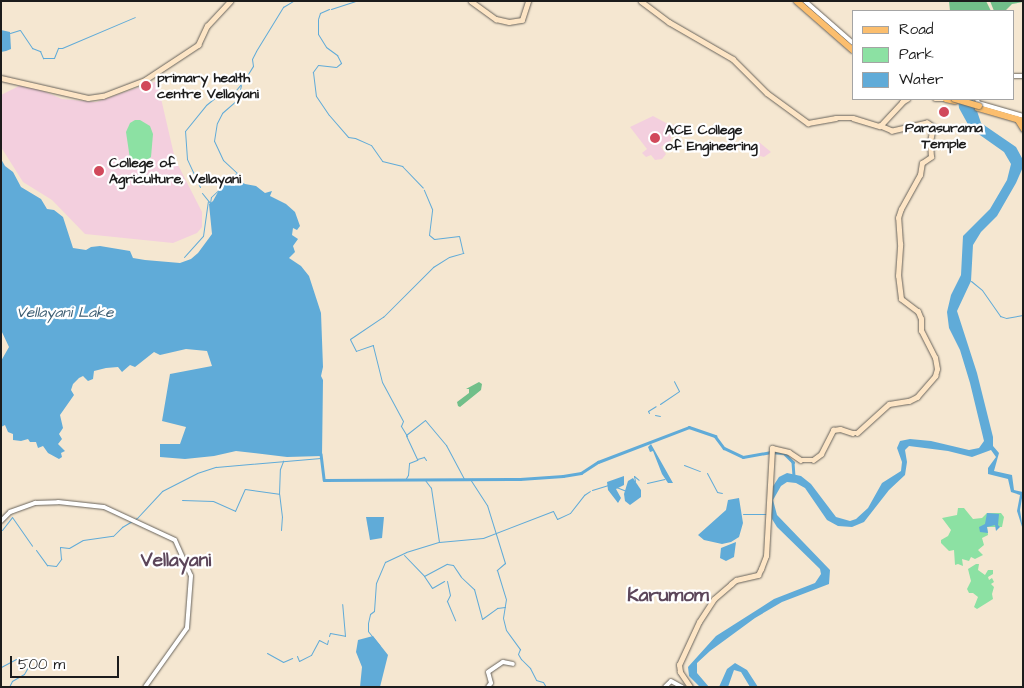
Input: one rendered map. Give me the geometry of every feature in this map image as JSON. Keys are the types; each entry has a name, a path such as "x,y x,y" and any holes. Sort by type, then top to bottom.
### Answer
{"highway":[{"path":"796,1 852,47"},
{"path":"803,1 852,47"},
{"path":"955,100 978,104 1021,120"},
{"path":"978,104 1021,120"}],"main road":[{"path":"1,78 88,98 103,96 145,80 198,45 207,26 230,1"},
{"path":"471,1 496,19 507,22 522,20 528,1"},
{"path":"641,1 669,22 733,59 758,86 804,121 812,123 836,118 853,118 892,131 927,123 933,127 930,142 931,157 922,163 920,174 900,209 898,218 900,244 898,276 901,299 918,312 921,319 921,331 935,358 937,369 935,376 917,397 909,401 887,405 857,432 852,433 840,429 833,430 821,454 813,460 801,460 789,452 772,451 766,556 762,570 758,575 736,580 731,584 714,599 699,622 679,665 680,672 690,687"},
{"path":"880,126 905,100"},
{"path":"1021,120 1023,129"}],"street":[{"path":"1,521 10,512 27,505 58,502 104,507 175,540 187,565 192,581 186,630 145,687"},
{"path":"488,687 491,683 488,672 503,662 513,664"},
{"path":"665,687 672,680 682,687"}],"shaded area":[{"name":"College of Agriculture, Vellayani","path":"157,81 175,159 202,212 202,227 197,233 173,243 85,234 52,200 23,182 1,147 1,95 25,83 62,99 96,102"},
{"name":"ACE College of Engineering","path":"653,116 668,124 676,125 681,131 671,136 671,141 661,147 666,154 662,159 655,160 651,155 646,157 642,153 647,149 630,127"},
{"path":"759,142 771,152 764,157 760,156 756,159 749,151"}],"green space":[{"path":"949,1 986,1 990,10 950,10"},
{"path":"990,1 1023,1 1012,4 1006,10 994,10"},
{"path":"140,120 150,126 153,134 151,157 146,161 130,159 126,132 130,123"},
{"path":"479,382 482,384 481,390 460,407 458,406 457,402 469,393 469,389 466,389"},
{"path":"958,508 964,508 973,519 982,518 987,513 1001,513 1004,517 1002,527 987,527 988,535 982,538 984,545 978,550 983,555 975,559 971,557 969,561 962,559 963,566 955,565 954,550 949,551 941,543 941,540 948,536 951,530 942,518 957,515"},
{"path":"979,564 978,570 985,575 988,570 993,570 993,574 988,577 989,580 992,578 994,582 991,584 994,587 993,599 977,609 974,607 978,597 973,593 969,593 967,589 971,581 968,569"}],"water":[{"path":"1,30 10,32 11,49 1,52"},
{"path":"958,100 973,100 981,123 1016,147 1023,160 1023,167 1016,183 997,216 981,232 973,245 971,281 957,311 977,373 993,437 993,446 999,453 994,471 1012,475 1014,490 1023,492 1020,510 1023,530 1017,511 1020,495 1011,492 1008,479 988,474 988,468 996,457 991,450 972,457 948,451 909,446 905,450 907,462 905,475 889,490 864,522 852,527 838,526 827,520 805,488 796,483 787,482 781,486 773,500 777,515 830,570 829,584 782,602 755,618 710,651 697,663 697,673 709,687 700,687 689,676 688,667 716,636 774,599 815,583 821,574 820,569 777,527 772,519 770,491 779,477 787,473 801,476 811,484 836,517 850,521 856,519 868,508 882,483 901,471 902,462 897,448 900,441 910,439 931,441 969,450 979,448 984,441 970,383 960,350 949,328 947,312 951,295 961,275 963,236 990,209 1007,180 1011,164 1004,152 970,128 959,108"},
{"name":"Vellayani Lake","path":"1,159 5,166 13,172 21,187 41,199 47,209 54,210 63,217 73,248 86,250 91,247 100,246 130,251 133,258 145,260 180,263 191,259 198,253 212,234 209,204 213,201 219,190 235,177 245,184 256,186 265,193 272,191 270,196 286,204 295,212 300,226 297,230 293,228 292,235 298,239 293,246 295,252 289,258 301,266 309,276 321,313 323,367 321,376 323,380 322,456 287,457 236,451 214,456 185,459 160,457 160,444 180,444 186,427 162,421 170,374 212,366 207,351 186,349 160,355 154,352 135,367 130,365 122,372 118,367 106,368 94,371 93,379 88,381 83,376 79,378 73,384 71,390 74,395 60,415 63,428 59,434 62,439 58,444 65,451 61,453 62,457 59,459 48,453 43,446 38,448 36,442 30,442 28,439 21,441 13,440 13,434 8,432 5,425 1,427 1,361 9,347 1,330"},
{"path":"651,444 673,483 668,483 662,474 653,451 650,452 648,447"},
{"path":"624,476 624,485 616,489 621,498 618,503 608,490 607,482"},
{"path":"633,478 641,490 641,497 630,505 625,501 624,494 628,481"},
{"path":"739,498 743,523 739,537 731,542 722,544 704,540 698,535 726,510 728,500"},
{"path":"987,513 999,514 998,525 1000,527 996,531 995,525 987,527 988,533 980,532 979,527 985,524"},
{"path":"366,517 384,517 382,538 370,540"},
{"path":"736,542 734,557 726,561 720,558 721,548"},
{"path":"373,636 388,655 380,687 360,687 362,667 356,652 358,640"},
{"path":"735,663 747,670 758,687 750,687 741,672 734,670 728,687 719,687 727,669"}],"waterway":[{"path":"243,82 253,66 252,59 256,51 283,7 293,1"},
{"path":"331,9 355,1"},
{"path":"329,9 320,13 318,34 326,47 337,55 341,63 336,67 318,65 313,72 316,96 348,137 371,145 382,161 402,166 423,188"},
{"path":"10,33 20,30 32,48 40,51 43,58 54,58 58,48 135,17"},
{"path":"200,187 187,159 185,131 206,105 221,93 236,90 241,84"},
{"path":"210,203 211,197 237,173 223,160 214,141 217,123 222,113 238,99 241,85"},
{"path":"407,436 401,426 403,421 382,382 373,345 356,351 350,339 383,317 433,267 449,257 463,253 459,236 434,239 429,235 432,209 424,190"},
{"path":"202,193 210,203"},
{"path":"184,257 203,236 208,201"},
{"path":"971,281 982,290 1000,316 1006,318 1023,315"},
{"path":"660,404 679,391 674,381"},
{"path":"649,413 648,411 656,406"},
{"path":"655,415 660,416"},
{"path":"426,460 424,457 417,459 406,435 425,420 446,445 464,479"},
{"path":"321,454 324,480 520,479 563,476 581,473 598,462 689,427 715,436 724,448 743,457 770,452 784,453 793,462 794,477"},
{"path":"36,550 47,565 56,566 61,559 60,547 69,548 83,540 113,536 122,527 137,518 162,491 197,473 216,467 321,458"},
{"path":"405,480 408,475 409,463 417,460"},
{"path":"281,530 282,517 279,494 280,469 283,461"},
{"path":"684,465 700,471"},
{"path":"707,473 717,492 722,493"},
{"path":"635,481 634,476 639,480"},
{"path":"470,479 487,505 505,563 497,570 506,599 503,618 506,630 520,649 518,654 521,659 530,668 536,680 543,682 546,687"},
{"path":"647,483 665,479"},
{"path":"380,646 368,631 368,623 370,614 374,611 376,583 385,562 406,552 439,542 431,488 425,480"},
{"path":"592,490 608,485"},
{"path":"616,487 624,490"},
{"path":"182,500 213,501 235,511 245,489 279,494"},
{"path":"439,542 483,538 553,511 557,519 570,513 584,495 590,491"},
{"path":"743,514 766,514"},
{"path":"2,530 12,517 32,546"},
{"path":"404,555 424,576 447,564 453,565 461,577 474,589 482,619 497,608 505,607"},
{"path":"424,576 432,588 444,581"},
{"path":"447,581 450,595 447,601 455,620"},
{"path":"329,636 330,633 345,636 342,604"},
{"path":"297,656 299,661 311,655 319,640 327,644 328,640"},
{"path":"267,653 283,662 292,658"},
{"path":"1,667 16,659 21,659 28,667 24,674 12,681 9,687"}],"place":[{"name":"primary health centre Vellayani","path":"146,86"},
{"name":"Parasurama Temple","path":"944,112"},
{"name":"ACE College of Engineering","path":"655,138"},
{"name":"College of Agriculture, Vellayani","path":"99,171"}],"district":[{"name":"Vellayani","path":"176,561"},
{"name":"Karumom","path":"668,596"}]}
